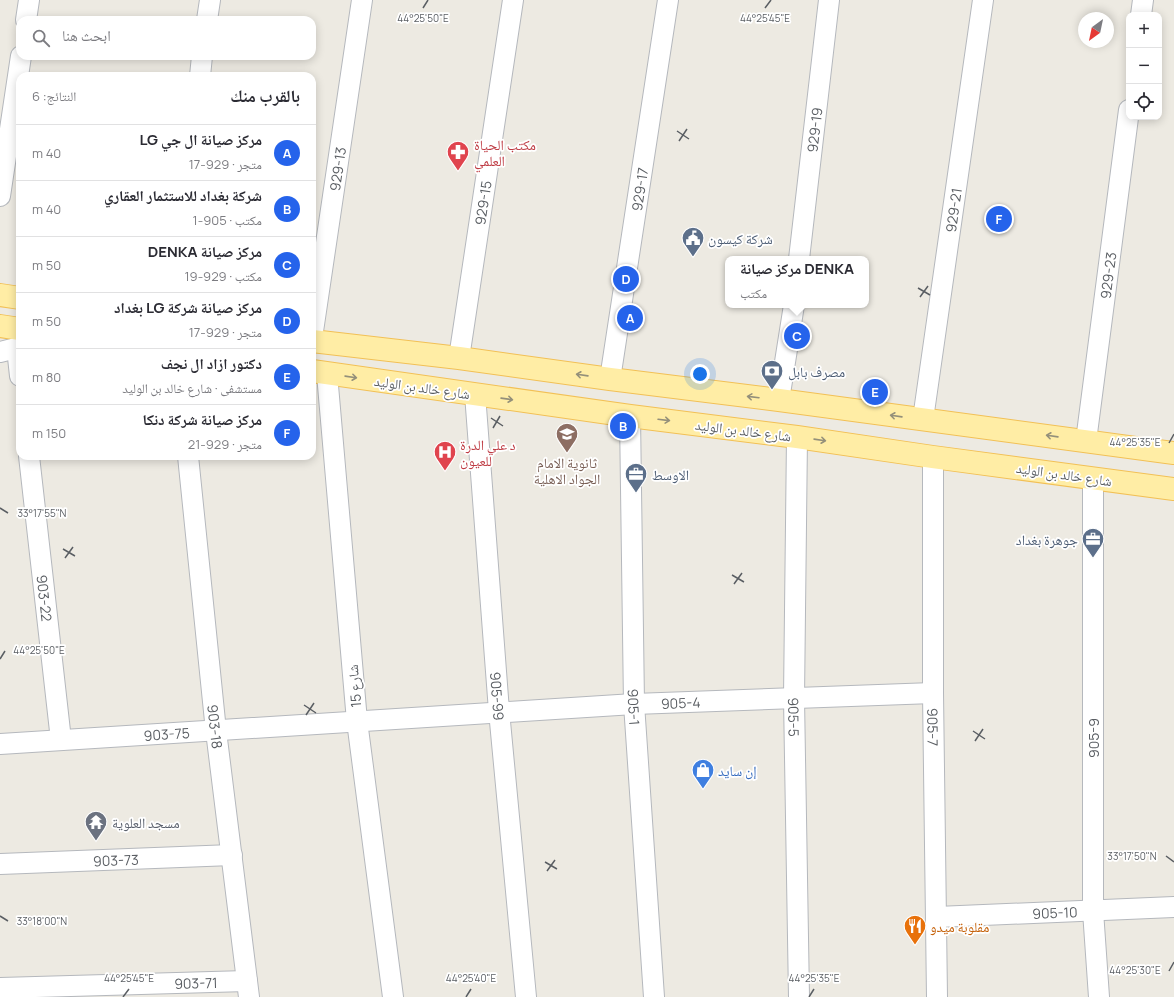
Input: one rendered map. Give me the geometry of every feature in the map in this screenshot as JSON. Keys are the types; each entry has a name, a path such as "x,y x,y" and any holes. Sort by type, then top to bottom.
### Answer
{"main road":[{"path":"0,295 16,297"},
{"path":"0,326 14,344"},
{"path":"316,341 459,358 1174,453"},
{"name":"شارع خالد بن الوليد","path":"320,372 630,416 797,437 933,457 1174,489"}],"street":[{"path":"27,16 29,0"},
{"path":"208,16 210,0"},
{"name":"929-13","path":"316,311 362,0"},
{"name":"929-15","path":"459,358 513,0"},
{"name":"929-17","path":"610,379 668,0"},
{"name":"929-19","path":"799,256 829,0"},
{"name":"929-21","path":"923,419 983,0"},
{"path":"1141,12 1143,0"},
{"path":"19,72 20,60"},
{"path":"200,72 202,60"},
{"path":"0,196 16,89"},
{"name":"929-23","path":"1086,441 1128,120"},
{"path":"779,400 794,308"},
{"path":"14,344 16,355"},
{"name":"شارع 15","path":"320,372 357,720 394,997"},
{"name":"905-99","path":"474,394 499,711 526,997"},
{"name":"905-1","path":"630,416 634,704 654,997"},
{"name":"905-5","path":"797,437 794,698 799,997"},
{"name":"905-7","path":"933,457 933,693 937,997"},
{"name":"903-22","path":"29,460 61,740"},
{"name":"903-18","path":"188,460 216,731 248,989"},
{"name":"905-9","path":"1093,478 1092,911 1099,997"},
{"name":"905-4","path":"357,720 634,704 933,693"},
{"name":"903-75","path":"0,744 216,731 357,720"},
{"name":"903-73","path":"0,864 232,855"},
{"name":"905-10","path":"936,917 1174,907"},
{"name":"903-71","path":"0,988 82,992 248,989"}],"place":[{"name":"مكتب الحياة العلمي","path":"458,172"},
{"name":"مركز صيانة شركة دنكا","path":"999,219"},
{"name":"شركة كيسون","path":"693,258"},
{"name":"مركز صيانة شركة LG بغداد","path":"626,279"},
{"name":"مركز صيانة ال جي LG","path":"630,318"},
{"name":"مركز صيانة DENKA","path":"797,336"},
{"name":"مصرف بابل","path":"772,390"},
{"name":"دكتور ازاد ال نجف","path":"875,392"},
{"name":"شركة بغداد للاستثمار العقاري","path":"623,426"},
{"name":"ثانوية الامام الجواد الاهلية","path":"567,454"},
{"name":"د علي الدرة للعيون","path":"445,472"},
{"name":"الاوسط","path":"636,494"},
{"name":"جوهرة بغداد","path":"1093,558"},
{"name":"إن سايد","path":"703,790"},
{"name":"مسجد العلوية","path":"96,842"},
{"name":"مقلوبة ميدو","path":"915,946"}]}
